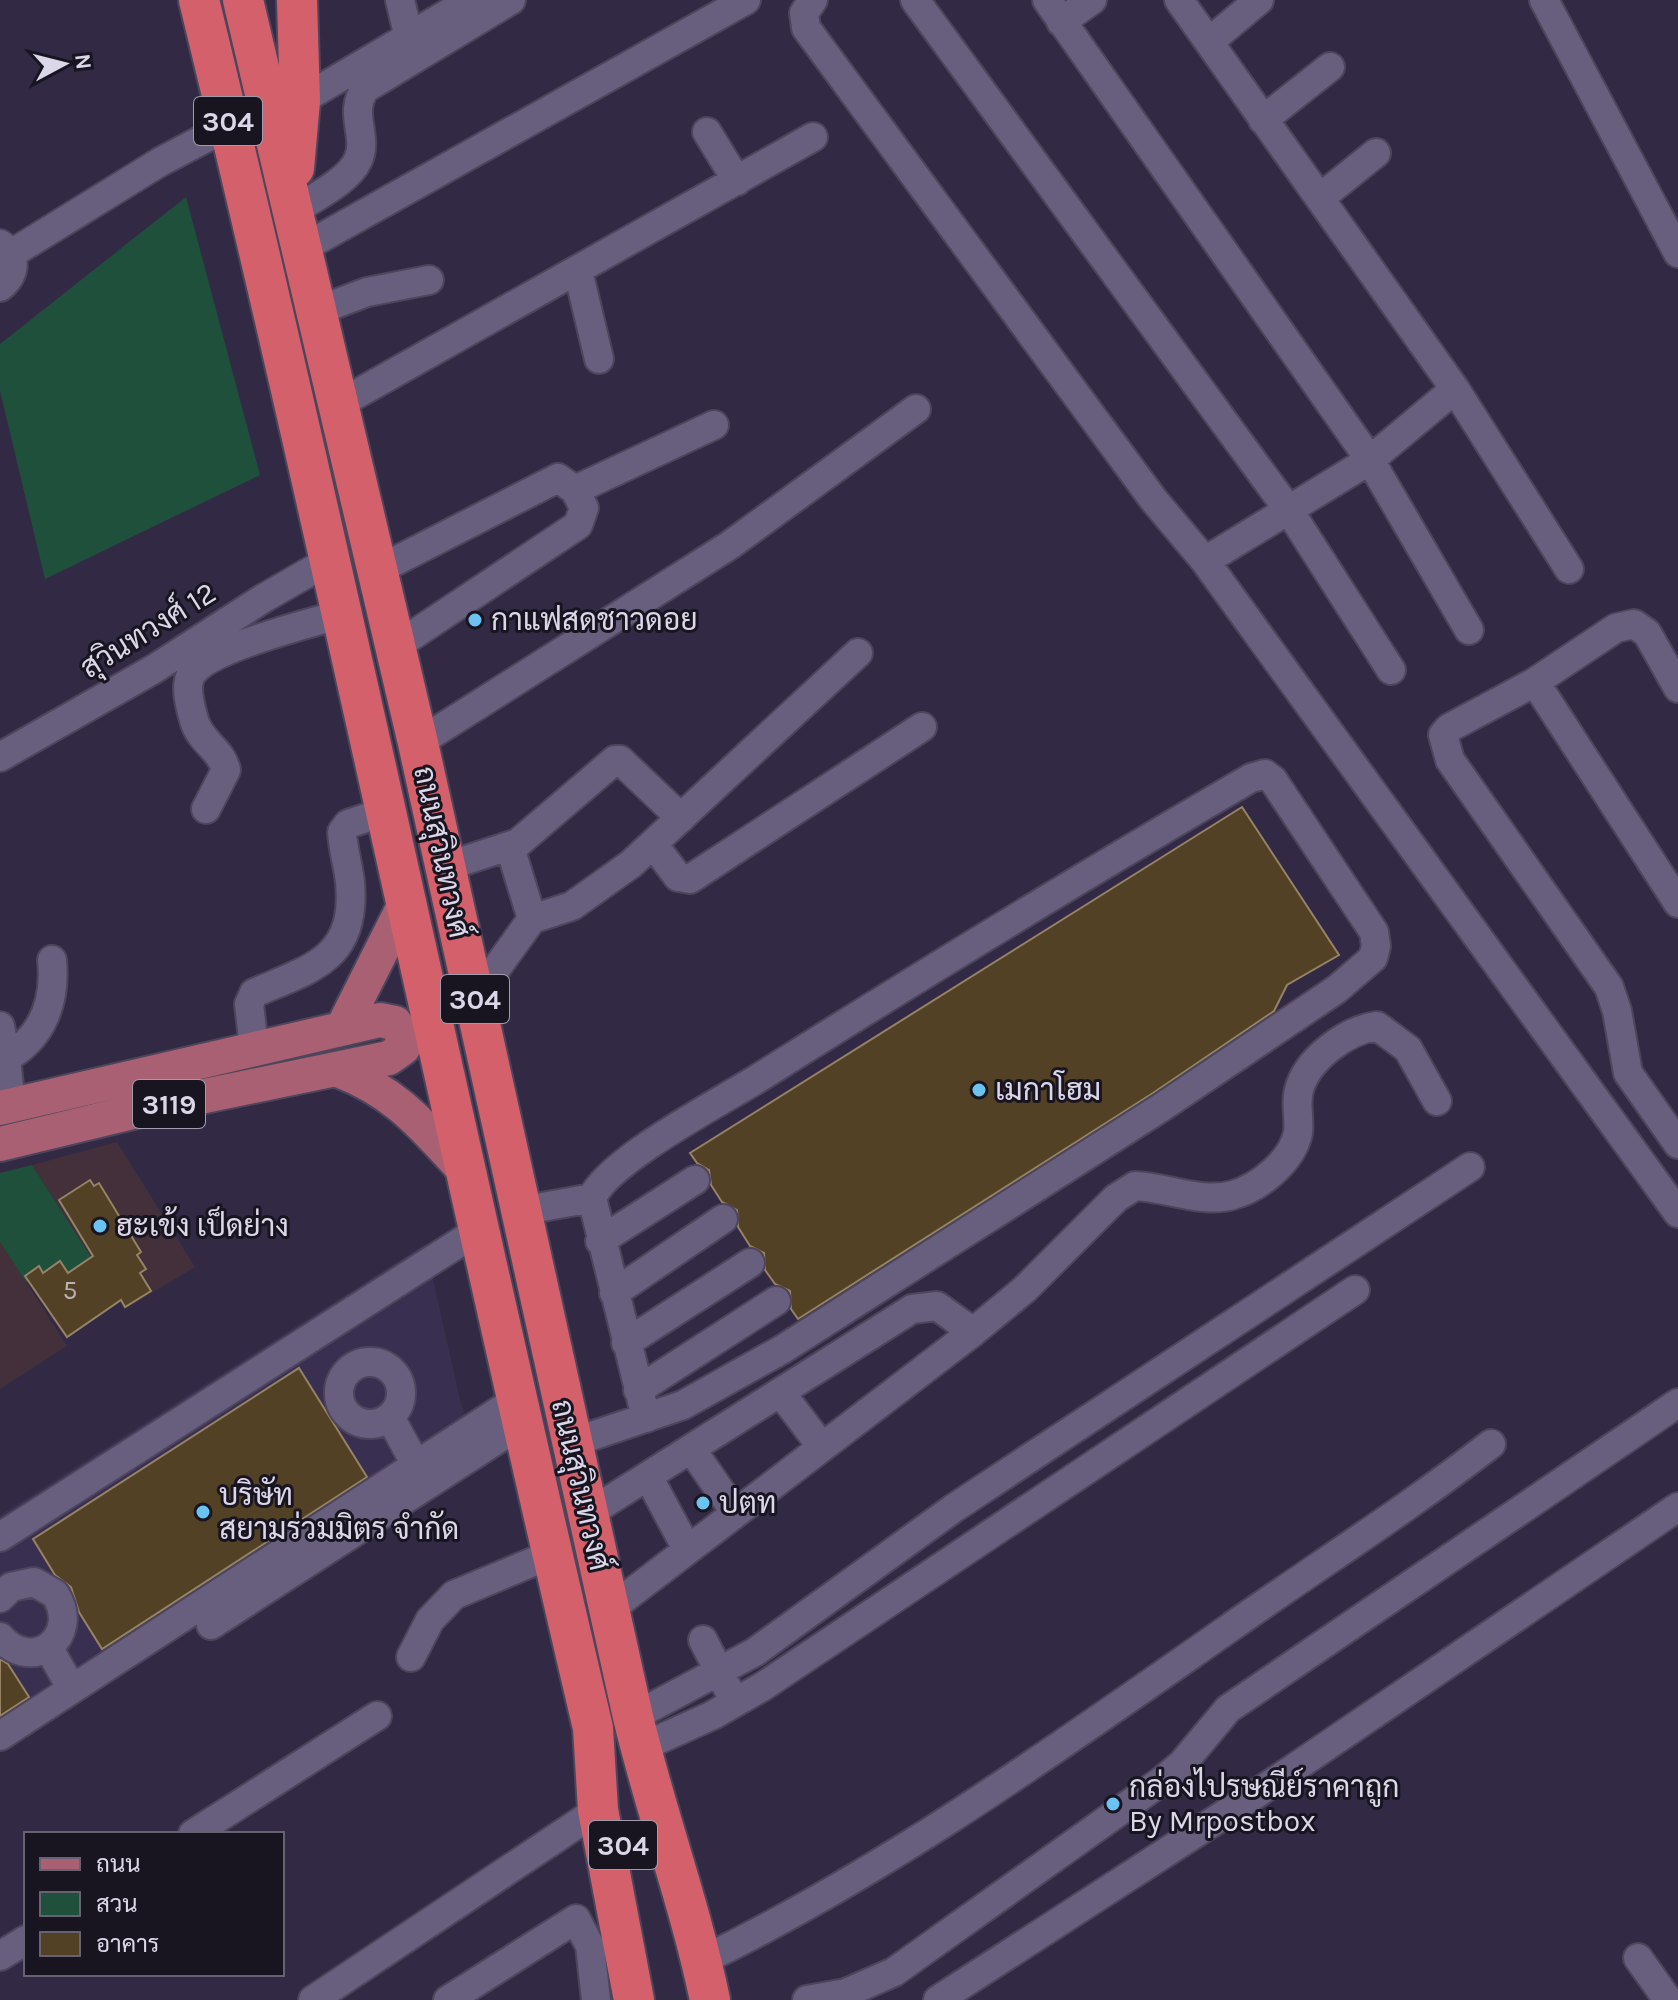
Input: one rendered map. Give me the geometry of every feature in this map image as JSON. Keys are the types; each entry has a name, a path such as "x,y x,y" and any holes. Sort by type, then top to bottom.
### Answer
{"highway":[{"path":"171,0 213,134 258,241"},
{"name":"ถนนสุวินทวงศ์","path":"199,0 258,241 387,811 463,1169 593,1728 645,1983"},
{"name":"ถนนสุวินทวงศ์","path":"243,0 418,743 586,1515 653,1800 645,1983"},
{"path":"296,220 300,101 297,0"},
{"name":"ถนนสุวินทวงศ์","path":"593,1728 598,1810 614,1893 645,1983 688,2000"},
{"name":"ถนนสุวินทวงศ์","path":"645,1983 710,2000"}],"main road":[{"path":"343,1027 406,902"},
{"path":"338,1070 395,1056 404,1042 400,1028 389,1021 343,1027"},
{"name":"3119","path":"5,1106 343,1027"},
{"path":"338,1070 374,1084 403,1105 463,1169"},
{"name":"3119","path":"0,1144 166,1104 338,1070"}],"street":[{"path":"400,0 409,38"},
{"path":"296,220 357,162 361,149 356,104 366,88 511,0"},
{"path":"296,220 746,0"},
{"path":"813,0 804,13 806,28 1153,499 1205,561 1678,1213"},
{"path":"915,0 1290,512 1391,670"},
{"path":"1092,0 1054,11 1370,460 1469,630"},
{"path":"1179,0 1455,389 1569,569"},
{"path":"1209,42 1259,0"},
{"path":"1544,0 1678,253"},
{"path":"300,101 465,2"},
{"path":"1263,120 1330,67"},
{"path":"707,132 737,181"},
{"path":"0,287 10,279 14,267 6,249 213,134"},
{"path":"339,404 813,137"},
{"path":"1320,198 1376,153"},
{"path":"578,271 599,359"},
{"path":"317,311 367,292 429,280"},
{"path":"1205,561 1290,512 1370,460 1455,389"},
{"path":"418,743 730,545 916,409"},
{"path":"575,490 714,425"},
{"path":"378,570 548,481 565,479 584,508 578,525 395,647"},
{"name":"สุวินทวงศ์ 12","path":"0,757 154,669 264,598 330,560"},
{"path":"206,809 226,770 224,761 198,733 189,693 190,678 201,665 231,650 342,614"},
{"path":"1678,688 1647,633 1634,624 1616,628 1535,682 1449,728 1443,735 1443,747 1609,987 1617,1011 1628,1073 1678,1144"},
{"path":"475,998 532,919 586,898 653,844 858,653"},
{"path":"1535,682 1678,903"},
{"path":"653,844 678,877 690,879 922,727"},
{"path":"445,867 510,847 615,760 620,760 681,818"},
{"path":"571,1443 646,1418 709,1392 783,1349 1175,1098 1337,989 1373,958 1376,946 1374,932 1273,780 1265,774 1251,778 1018,914 607,1175 592,1198 600,1241 646,1418"},
{"path":"254,1048 249,1004 254,993 316,968 342,938 350,910 342,832 348,824 387,811"},
{"path":"510,847 532,919"},
{"path":"6,1058 25,1048 43,1020 52,994 52,960"},
{"path":"0,1026 6,1058 5,1106"},
{"path":"609,1610 973,1332 1025,1289 1116,1198 1135,1186 1211,1198 1232,1196 1272,1172 1286,1157 1298,1133 1299,1089 1309,1069 1336,1043 1365,1028 1377,1026 1408,1049 1437,1101"},
{"path":"636,1732 1014,1469 1470,1167"},
{"path":"600,1241 695,1180"},
{"path":"520,1211 592,1198"},
{"path":"614,1293 723,1219"},
{"path":"0,1537 479,1230"},
{"path":"626,1343 750,1263"},
{"path":"636,1732 734,1704 1355,1290"},
{"path":"1277,1293 1299,1327"},
{"path":"638,1390 776,1301"},
{"path":"586,1515 912,1309 937,1306 973,1332"},
{"path":"329,1326 354,1366"},
{"path":"1187,1354 1210,1386"},
{"path":"372,1361 396,1376 401,1394 390,1417 371,1425 361,1424 344,1411 339,1402 340,1381 354,1366 372,1361"},
{"path":"781,1393 822,1447"},
{"path":"807,2000 846,1993 894,1972 1163,1780 1182,1764 1228,1709 1678,1403"},
{"path":"0,1736 416,1465 519,1412"},
{"path":"211,1625 519,1412"},
{"path":"390,1417 416,1465"},
{"path":"576,1919 590,1946 645,1983 843,1887 1120,1705 1422,1497 1491,1444"},
{"path":"692,1450 735,1512"},
{"path":"1014,1469 1034,1502"},
{"path":"649,1478 687,1549"},
{"path":"938,2000 1259,1792 1678,1507"},
{"path":"411,1657 430,1620 454,1595 552,1554"},
{"path":"0,1637 16,1650 27,1653 48,1647 63,1629 62,1604 55,1594 34,1582 2,1590"},
{"path":"703,1640 734,1704"},
{"path":"48,1647 72,1689"},
{"path":"196,1832 377,1716"},
{"path":"313,2000 598,1810"},
{"path":"448,2000 614,1893"},
{"path":"0,1956 24,1941"},
{"path":"1638,1958 1668,2000"}],"shaded area":[{"path":"117,1142 195,1267 125,1309 32,1165"},
{"path":"0,1241 67,1346 0,1389"},
{"name":"บริษัท สยามร่วมมิตร จำกัด","path":"425,1244 461,1404 477,1444 0,1749 0,1515"}],"green space":[{"path":"186,197 260,475 45,579 0,391 0,344"},
{"path":"32,1165 100,1271 26,1282 0,1242 0,1173"}],"building":[{"name":"เมกาโฮม","path":"1242,807 1339,955 1287,985 1274,1011 1153,1093 798,1319 791,1309 790,1291 775,1284 765,1270 764,1253 750,1246 738,1227 737,1210 722,1202 711,1185 709,1170 697,1163 690,1153"},
{"path":"90,1180 94,1186 99,1183 141,1252 137,1255 146,1269 140,1273 151,1291 125,1307 121,1300 67,1337 25,1276 39,1266 43,1273 60,1261 68,1273 93,1256 59,1200"},
{"name":"บริษัท สยามร่วมมิตร จำกัด","path":"299,1368 367,1477 102,1649 79,1612 71,1587 55,1575 33,1539"},
{"path":"0,1659 8,1664 29,1697 0,1716"}],"place":[{"name":"กาแฟสดชาวดอย","path":"475,620"},
{"name":"เมกาโฮม","path":"979,1090"},
{"name":"ฮะเข้ง เป็ดย่าง","path":"100,1226"},
{"name":"ปตท","path":"703,1503"},
{"name":"บริษัท สยามร่วมมิตร จำกัด","path":"203,1512"},
{"name":"กล่องไปรษณีย์ราคาถูก By Mrpostbox","path":"1113,1804"}]}
